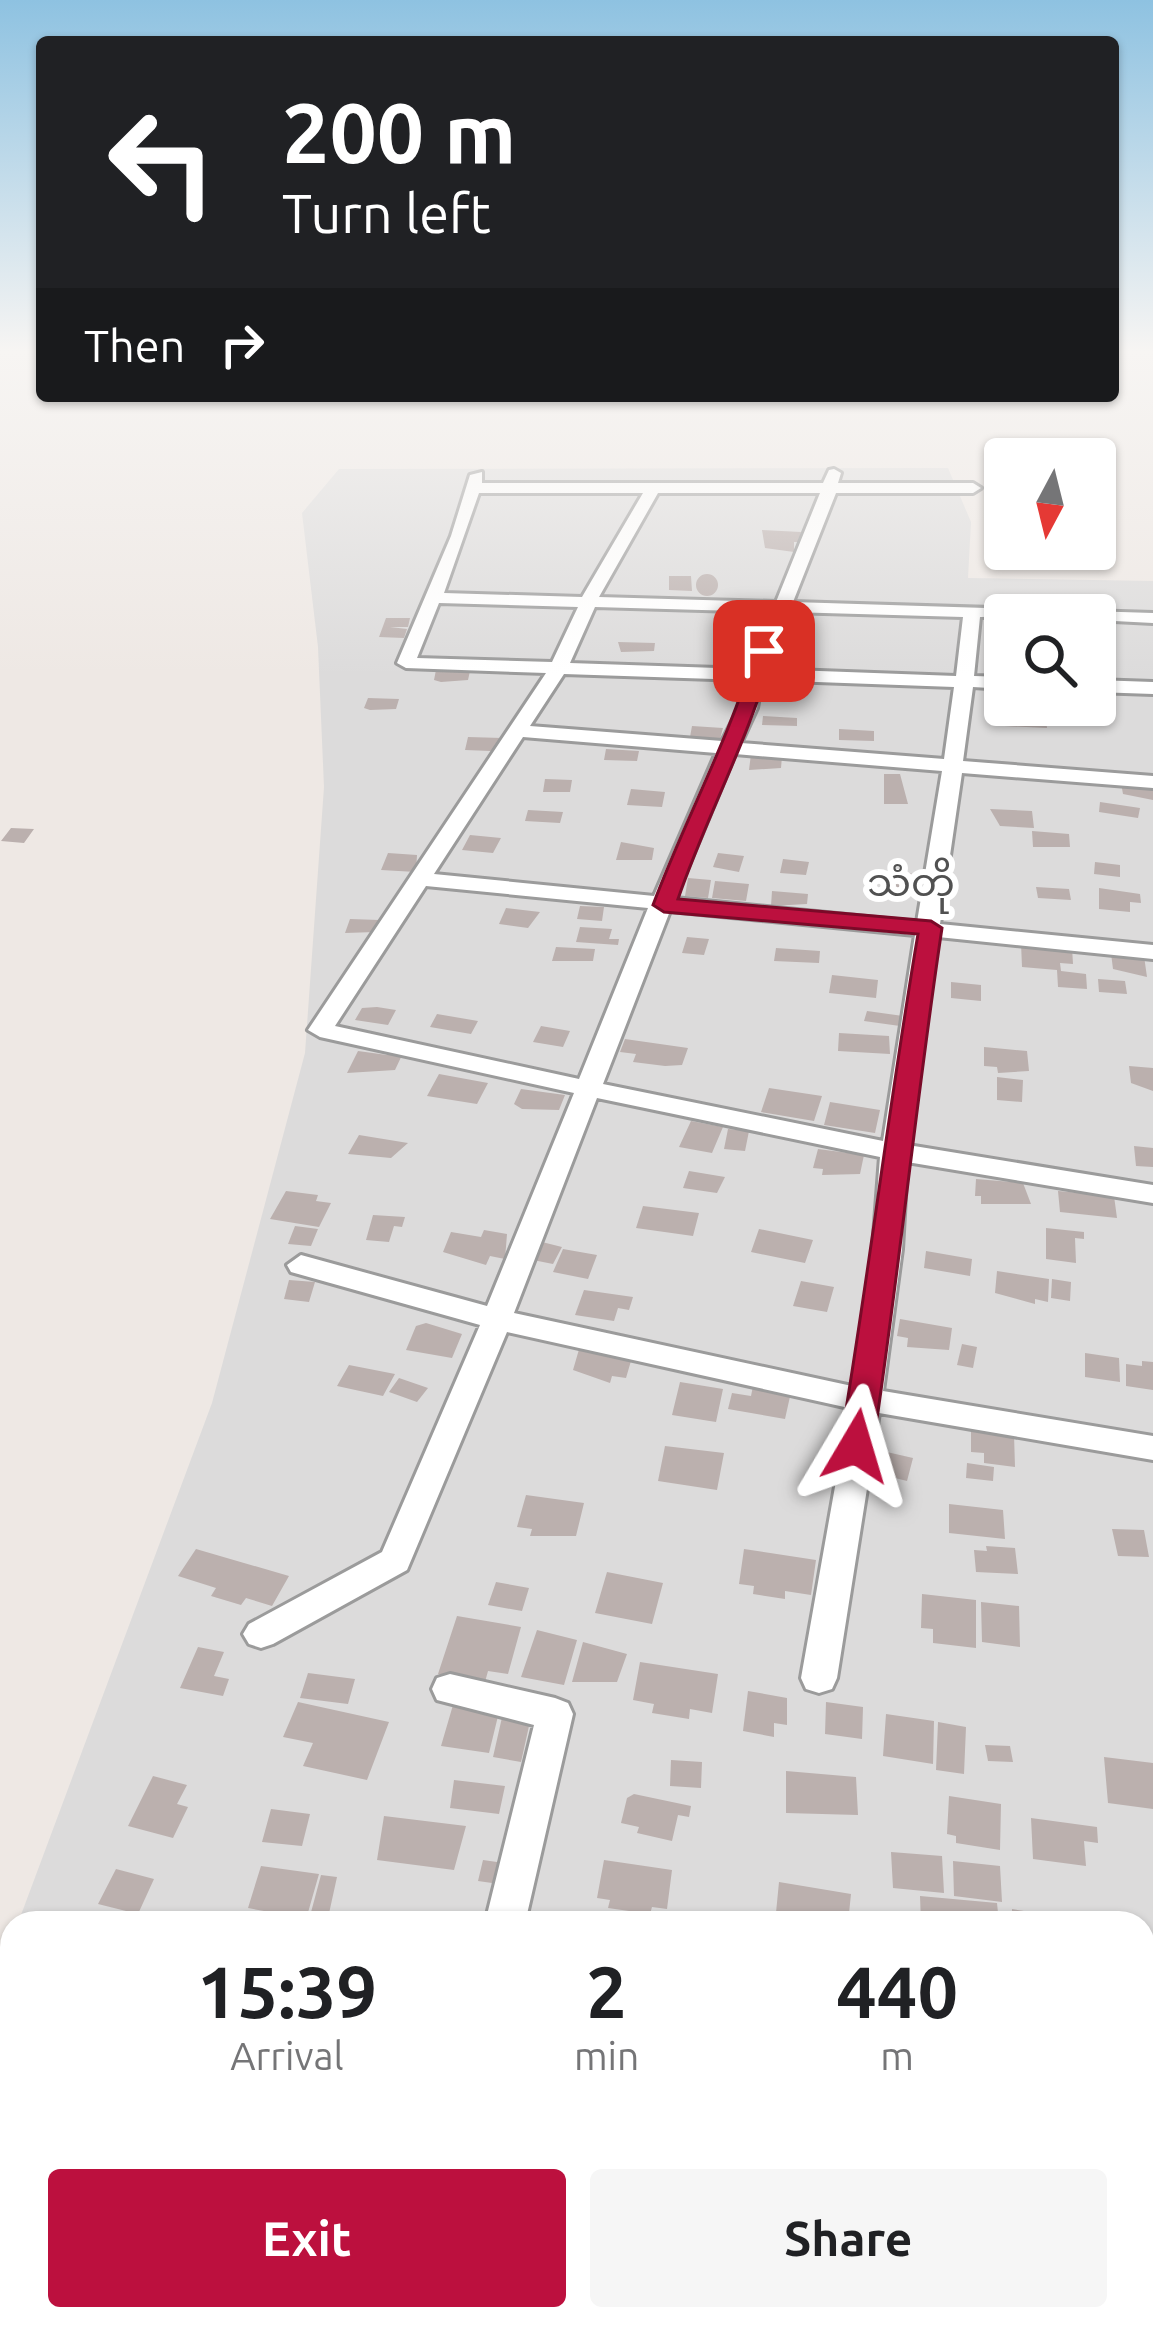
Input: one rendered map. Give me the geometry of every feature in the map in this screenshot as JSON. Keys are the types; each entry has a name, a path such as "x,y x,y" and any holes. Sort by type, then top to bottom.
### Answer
{"street":[{"path":"261,1634 395,1561 496,1323 727,746 748,707 754,673 832,480"},
{"path":"974,488 832,480 654,487 474,481 459,536 406,663 984,682"},
{"path":"654,487 589,601 559,668 320,1030 894,1153 1153,1194"},
{"path":"433,598 984,611"},
{"path":"819,1678 846,1538 862,1400 886,1260 894,1153 931,928 972,611"},
{"path":"1116,616 1153,618"},
{"path":"1116,687 1153,688"},
{"path":"519,731 1153,782"},
{"path":"420,879 1153,952"},
{"path":"301,1265 496,1323 862,1400 1153,1448"},
{"path":"450,1689 554,1714 508,1911"}],"shaded area":[{"path":"948,468 971,522 968,578 1153,581 1153,1911 22,1911 212,1403 305,1053 324,787 318,647 302,513 339,469"}],"building":[{"path":"762,530 801,532 800,542 794,542 794,552 765,548"},
{"path":"707,574 718,585 707,596 696,585"},
{"path":"669,576 691,576 692,591 669,590"},
{"path":"386,618 410,618 408,627 390,627 407,629 404,638 379,637"},
{"path":"618,642 655,643 654,651 621,652"},
{"path":"436,670 470,671 468,680 441,682 434,680"},
{"path":"768,681 799,682 799,693 768,692"},
{"path":"368,698 399,699 396,709 370,710 364,708"},
{"path":"763,716 797,718 797,726 762,725"},
{"path":"692,726 723,728 720,739 690,737"},
{"path":"839,729 874,731 874,741 839,740"},
{"path":"468,737 502,738 499,748 491,751 465,750"},
{"path":"606,749 639,751 637,761 604,760"},
{"path":"751,754 782,756 781,768 749,770"},
{"path":"884,774 900,774 908,804 884,804"},
{"path":"545,779 572,780 570,792 543,792"},
{"path":"1121,783 1153,786 1153,800 1123,794"},
{"path":"631,789 665,792 662,807 627,805"},
{"path":"1100,802 1140,808 1138,818 1099,812"},
{"path":"990,809 1032,811 1034,828 1000,826"},
{"path":"528,810 563,812 560,823 525,821"},
{"path":"11,828 34,829 24,843 1,841"},
{"path":"1032,831 1069,834 1070,847 1033,847"},
{"path":"470,835 501,838 493,853 462,850"},
{"path":"621,842 654,848 652,860 616,860"},
{"path":"388,853 417,855 416,872 381,870"},
{"path":"718,853 744,856 739,872 713,867"},
{"path":"783,859 809,862 806,875 780,873"},
{"path":"1095,862 1120,865 1120,877 1094,874"},
{"path":"893,871 922,875 918,892 894,890 894,884 913,885 891,882"},
{"path":"688,878 711,880 708,898 685,896"},
{"path":"715,881 749,884 746,901 712,898"},
{"path":"1036,887 1069,889 1071,900 1038,898"},
{"path":"1099,888 1140,894 1141,903 1130,902 1130,912 1099,909"},
{"path":"772,891 808,894 807,904 771,906"},
{"path":"580,906 604,907 602,921 577,919"},
{"path":"506,908 540,912 528,928 499,924"},
{"path":"350,919 379,920 375,932 345,933"},
{"path":"580,927 612,929 609,939 619,939 618,945 576,942"},
{"path":"687,937 709,939 704,955 682,953"},
{"path":"1021,943 1072,947 1073,964 1060,963 1061,971 1086,974 1087,989 1058,987 1057,970 1022,967"},
{"path":"556,947 595,949 593,961 552,961"},
{"path":"776,948 820,951 819,963 774,961"},
{"path":"1111,953 1144,956 1147,977 1113,969"},
{"path":"832,975 878,980 876,998 829,993"},
{"path":"1098,979 1125,981 1127,994 1099,992"},
{"path":"951,982 981,985 981,1001 951,998"},
{"path":"362,1008 396,1010 388,1025 355,1020"},
{"path":"867,1011 903,1016 900,1026 864,1021"},
{"path":"437,1014 478,1021 471,1034 430,1027"},
{"path":"541,1026 570,1031 563,1047 533,1042"},
{"path":"839,1033 889,1036 890,1054 838,1051"},
{"path":"625,1039 688,1048 682,1065 633,1062 636,1054 620,1052"},
{"path":"984,1047 1027,1051 1029,1071 998,1073 997,1067 984,1066"},
{"path":"358,1051 403,1053 395,1070 347,1073"},
{"path":"1129,1066 1153,1068 1153,1091 1131,1083"},
{"path":"439,1074 488,1083 477,1104 427,1096"},
{"path":"997,1077 1023,1080 1022,1102 997,1100"},
{"path":"769,1088 822,1096 814,1121 761,1112"},
{"path":"521,1089 565,1095 559,1110 522,1109 514,1104"},
{"path":"830,1102 880,1110 875,1133 824,1125"},
{"path":"691,1121 723,1127 712,1153 679,1147"},
{"path":"728,1129 749,1131 745,1151 724,1149"},
{"path":"359,1135 408,1143 391,1158 348,1154"},
{"path":"1134,1146 1153,1148 1153,1167 1136,1166"},
{"path":"818,1149 864,1155 860,1174 822,1175 823,1169 813,1168"},
{"path":"689,1171 725,1177 717,1193 683,1188"},
{"path":"976,1179 1023,1183 1031,1204 981,1204 981,1196 975,1196"},
{"path":"286,1191 318,1195 316,1201 331,1203 319,1227 270,1219"},
{"path":"1058,1191 1114,1196 1117,1218 1060,1212"},
{"path":"643,1206 699,1213 693,1236 636,1228"},
{"path":"373,1215 405,1217 402,1227 394,1226 389,1242 366,1240"},
{"path":"295,1226 318,1229 311,1246 288,1244"},
{"path":"1046,1228 1084,1232 1084,1239 1075,1238 1076,1263 1046,1259"},
{"path":"759,1229 813,1240 805,1263 751,1252"},
{"path":"484,1230 507,1234 505,1259 490,1256 486,1265 443,1252 451,1232 481,1237"},
{"path":"538,1241 562,1247 553,1264 528,1259"},
{"path":"563,1249 597,1255 588,1279 553,1272"},
{"path":"926,1251 972,1259 970,1276 924,1268"},
{"path":"997,1271 1049,1279 1048,1302 1035,1299 1035,1304 995,1293"},
{"path":"1052,1279 1071,1282 1070,1301 1051,1298"},
{"path":"289,1280 315,1282 309,1302 284,1299"},
{"path":"801,1281 834,1287 827,1312 793,1306"},
{"path":"584,1290 633,1297 629,1310 618,1308 614,1321 575,1315"},
{"path":"900,1319 952,1328 949,1350 907,1347 908,1338 897,1336"},
{"path":"426,1323 462,1334 452,1358 406,1350 416,1326"},
{"path":"962,1344 977,1347 973,1368 957,1365"},
{"path":"580,1346 633,1354 626,1378 612,1376 610,1383 573,1370"},
{"path":"1085,1353 1119,1358 1120,1382 1085,1377"},
{"path":"1142,1361 1153,1362 1153,1390 1126,1386 1126,1364 1142,1366"},
{"path":"349,1365 395,1374 383,1396 337,1386"},
{"path":"399,1378 428,1388 417,1402 389,1392"},
{"path":"680,1382 723,1389 716,1422 672,1415"},
{"path":"753,1386 791,1392 785,1419 728,1409 732,1393 751,1396"},
{"path":"971,1431 1014,1435 1015,1467 984,1463 984,1453 971,1452"},
{"path":"665,1446 724,1453 717,1490 658,1481"},
{"path":"878,1450 913,1458 907,1481 871,1472"},
{"path":"967,1463 994,1467 993,1481 966,1478"},
{"path":"526,1495 584,1503 576,1536 530,1536 532,1529 517,1527"},
{"path":"949,1504 1003,1510 1005,1539 949,1533"},
{"path":"1112,1529 1144,1530 1149,1557 1118,1556"},
{"path":"986,1546 1015,1548 1018,1574 976,1572 974,1550 987,1551"},
{"path":"196,1549 289,1576 272,1606 246,1598 241,1605 211,1596 216,1588 178,1576"},
{"path":"744,1549 816,1560 811,1595 785,1591 785,1599 753,1594 754,1586 739,1584"},
{"path":"607,1572 663,1583 652,1624 595,1613"},
{"path":"496,1582 529,1588 522,1611 488,1605"},
{"path":"922,1594 976,1600 976,1648 933,1643 933,1629 921,1628"},
{"path":"981,1602 1019,1606 1020,1647 982,1642"},
{"path":"457,1616 521,1627 508,1674 488,1671 485,1682 438,1674"},
{"path":"537,1630 577,1640 564,1685 521,1677"},
{"path":"583,1642 627,1654 617,1682 572,1682"},
{"path":"198,1647 224,1652 214,1676 229,1679 223,1696 180,1688"},
{"path":"640,1662 718,1674 712,1713 690,1709 689,1719 652,1713 654,1704 633,1700"},
{"path":"308,1673 355,1679 348,1704 300,1698"},
{"path":"748,1691 787,1698 787,1725 774,1723 774,1737 743,1731"},
{"path":"298,1702 389,1722 367,1780 303,1766 313,1743 283,1737"},
{"path":"826,1702 863,1707 862,1739 825,1734"},
{"path":"453,1705 499,1712 489,1753 441,1746"},
{"path":"503,1713 531,1717 521,1762 493,1757"},
{"path":"886,1714 934,1721 933,1764 883,1756"},
{"path":"938,1722 966,1727 964,1774 936,1770"},
{"path":"985,1745 1010,1746 1013,1762 988,1761"},
{"path":"1104,1757 1153,1763 1153,1809 1108,1803"},
{"path":"671,1760 702,1762 701,1788 670,1786"},
{"path":"786,1771 856,1777 858,1815 786,1813"},
{"path":"153,1776 187,1785 177,1804 188,1807 173,1838 128,1826"},
{"path":"454,1780 505,1786 499,1814 450,1808"},
{"path":"634,1794 691,1806 689,1817 678,1815 672,1841 637,1833 639,1827 621,1823 627,1798"},
{"path":"949,1796 1001,1804 1000,1850 956,1843 956,1836 947,1834"},
{"path":"271,1809 310,1814 302,1846 262,1842"},
{"path":"384,1816 466,1826 454,1870 377,1860"},
{"path":"1031,1818 1097,1827 1098,1843 1084,1841 1086,1866 1033,1859"},
{"path":"891,1852 942,1856 944,1893 893,1888"},
{"path":"483,1860 504,1863 499,1884 478,1881"},
{"path":"604,1860 672,1870 667,1909 608,1908 610,1900 597,1898"},
{"path":"953,1861 1000,1866 1002,1902 954,1896"},
{"path":"261,1866 319,1874 308,1911 248,1908"},
{"path":"116,1869 154,1879 139,1911 98,1904"},
{"path":"321,1875 337,1877 330,1911 311,1911"},
{"path":"779,1882 851,1894 849,1911 776,1911"},
{"path":"920,1896 997,1903 998,1911 921,1911"}],"district":[{"name":"သံတို","path":"911,881"}],"route":[{"path":"764,651 748,707 699,809 664,905 931,928 894,1153 886,1260 856,1446"}]}
